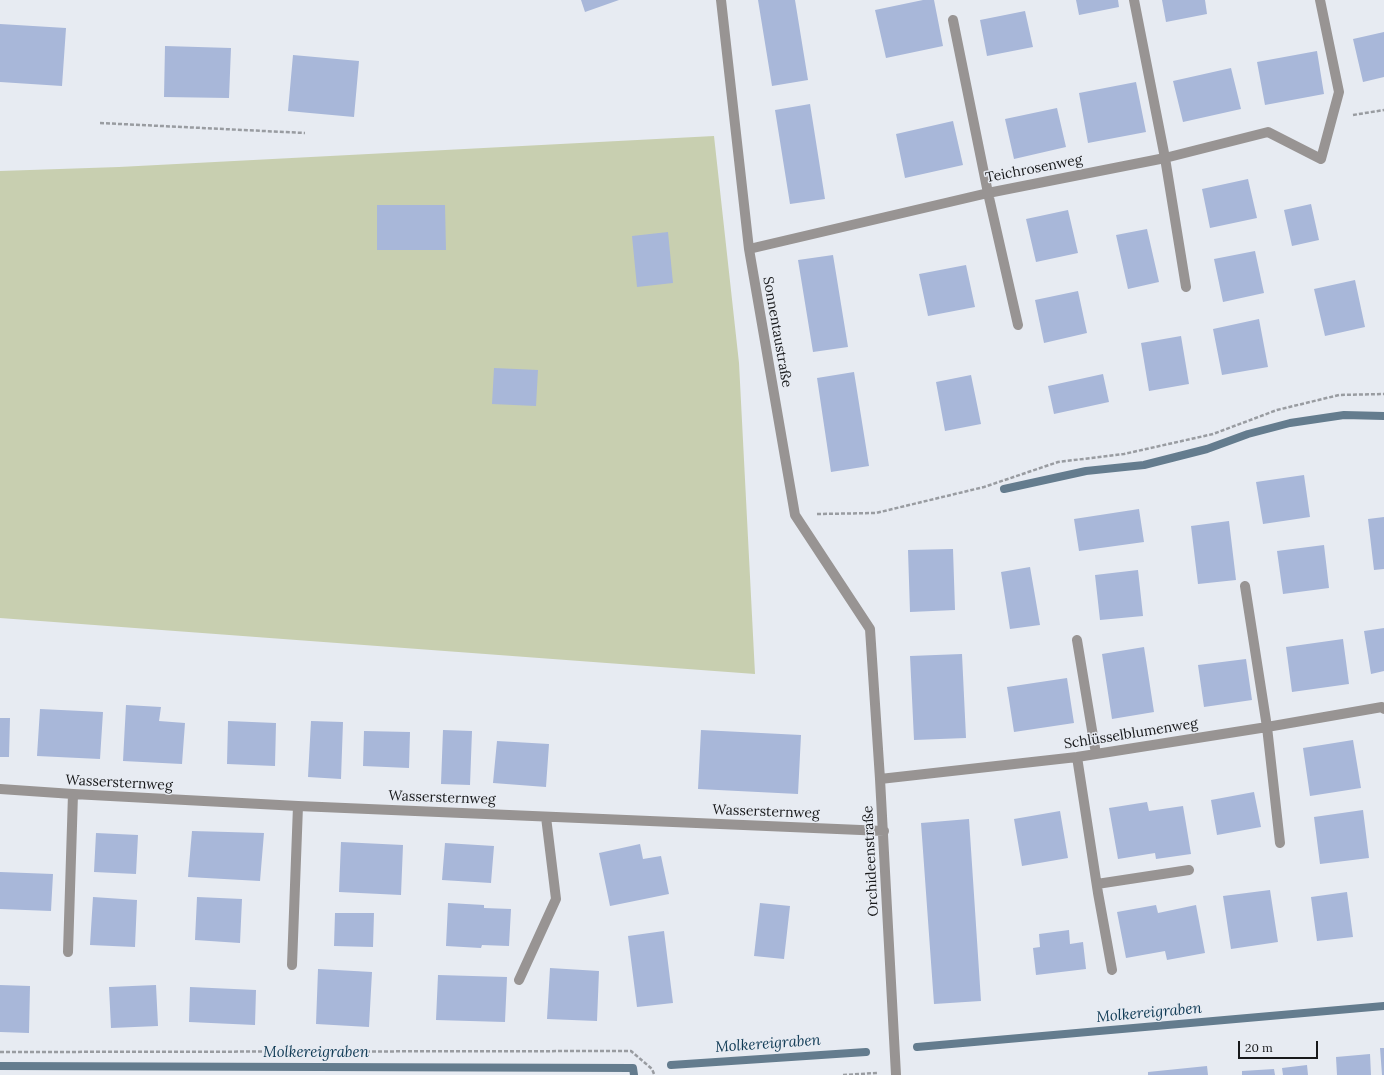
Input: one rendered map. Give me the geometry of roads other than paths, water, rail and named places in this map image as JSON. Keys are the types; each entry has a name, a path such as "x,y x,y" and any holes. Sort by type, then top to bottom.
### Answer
{"street":[{"name":"Sonnentaustraße","path":"721,0 748,249 795,515 870,629 872,646"},
{"path":"1134,0 1165,158 1186,287"},
{"name":"Teichrosenweg","path":"748,249 988,193 1165,158 1268,132 1321,159 1339,92 1320,0"},
{"path":"953,20 988,193 1018,326"},
{"path":"1244,586 1267,727 1280,843"},
{"path":"1077,640 1096,754"},
{"name":"Orchideenstraße","path":"872,646 884,831 896,1073"},
{"name":"Schlüsselblumenweg","path":"880,779 1077,757 1382,707 1384,709"},
{"path":"1077,757 1112,970"},
{"name":"Wassersternweg","path":"0,789 298,806 884,831"},
{"path":"68,952 73,794"},
{"path":"292,965 298,806"},
{"path":"519,980 556,899 546,817"},
{"path":"1097,884 1189,870"}],"waterway":[{"path":"1004,489 1086,471 1144,465 1207,449 1248,434 1290,423 1344,415 1384,416"},
{"name":"Molkereigraben","path":"917,1047 1384,1006"},
{"name":"Molkereigraben","path":"671,1065 866,1052"},
{"name":"Molkereigraben","path":"0,1066 633,1068 634,1075"}]}
